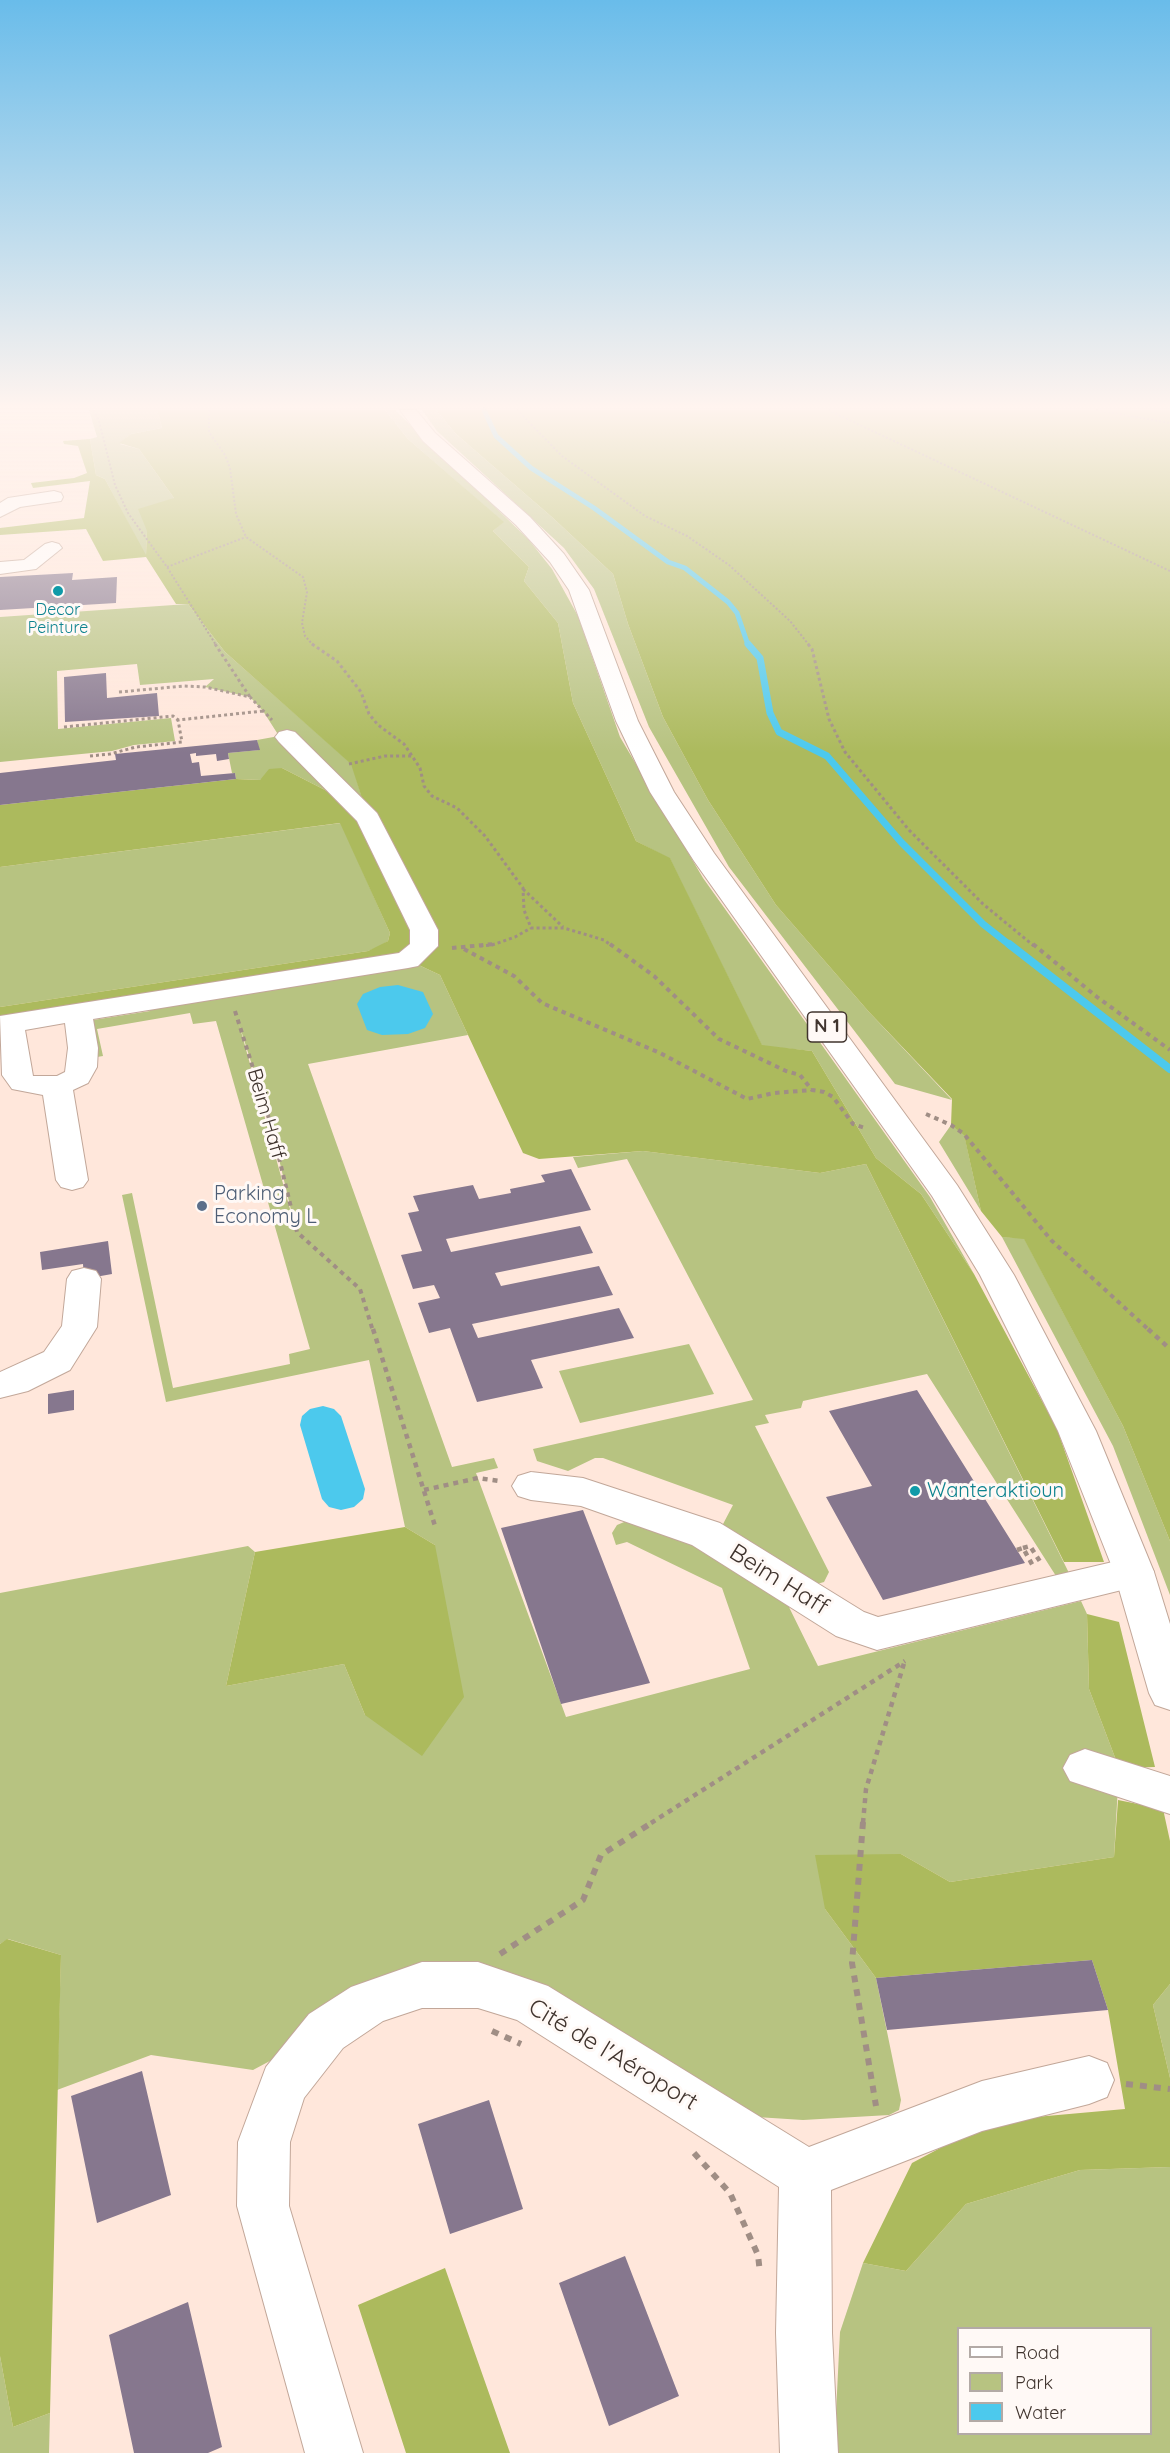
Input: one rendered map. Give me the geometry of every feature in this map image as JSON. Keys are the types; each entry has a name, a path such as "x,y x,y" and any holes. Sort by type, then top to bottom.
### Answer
{"main road":[{"name":"N 1","path":"526,524 557,558 579,590 627,721 662,792 703,856 946,1192 997,1275 1077,1431 1134,1572 1170,1693"},
{"path":"0,568 29,565 52,548"},
{"path":"78,1013 83,1048 82,1066 77,1077 70,1082 57,1085 37,1086 23,1083 17,1075 5,1024 408,960 424,946 424,930 368,818 287,736"},
{"path":"57,1085 72,1180"},
{"path":"0,1385 15,1382 57,1361 79,1328 84,1279"},
{"name":"Beim Haff","path":"531,1486 583,1492 706,1534 850,1624 905,1644 1134,1572"},
{"path":"1085,1768 1170,1795"},
{"name":"Cité de l'Aéroport","path":"334,2453 263,2206 264,2142 284,2084 326,2031 368,2003 422,1985 483,2007 531,2002 805,2174"},
{"path":"809,2453 804,2333 805,2174 982,2106 1089,2080"}],"path":[{"path":"136,524 167,567 188,604 250,697 287,736"},
{"path":"241,524 246,537 303,577 307,592 302,623 305,636 315,647 337,661 361,692 369,714 378,725 404,744 420,768 424,786 432,796 457,808 485,836 523,888 564,928"},
{"path":"663,524 687,536 729,565 790,621 812,649 829,719 845,752 909,830 983,904 1097,997 1170,1050"},
{"path":"1071,524 1170,571"},
{"path":"167,567 246,537"},
{"path":"119,692 184,686 205,687 250,697"},
{"path":"178,720 263,711"},
{"path":"64,727 173,716 178,720 182,742 136,747 110,754 90,756"},
{"path":"319,767 351,764 385,756 412,756"},
{"path":"523,888 524,910 531,928"},
{"path":"424,946 464,949 492,945 515,937 531,928 564,928 604,940 654,976 719,1039 786,1071 800,1075 812,1089"},
{"path":"464,949 514,976 542,1003 660,1053 747,1099 774,1093 812,1089 833,1097 853,1124 870,1130 894,1119 926,1114 951,1125 964,1134 1051,1240 1170,1349"},
{"name":"Beim Haff","path":"228,990 271,1125 297,1232 360,1289 435,1526"},
{"path":"424,1490 478,1478 531,1486"},
{"path":"1023,1548 1030,1546 1045,1570"},
{"path":"529,2047 483,2007 487,1963 583,1900 601,1855 905,1644"},
{"path":"882,2144 852,1963 866,1789 905,1644"},
{"path":"687,2145 730,2193 758,2255 760,2278"}],"green space":[{"path":"30,524 130,524 146,555 147,531 144,524 501,524 493,531 529,567 524,581 558,623 573,703 636,841 670,858 762,1045 812,1051 876,1158 921,1194 974,1274 1057,1429 1104,1562 1064,1562 866,1164 820,1173 643,1151 539,1159 523,1153 440,975 408,960 0,1025 0,1007 368,951 388,941 390,933 340,823 0,867 0,805 236,779 260,780 269,769 282,768 325,790 368,817 351,764 225,652 188,604 176,604 146,557 103,561 86,529 0,535 0,528"},
{"path":"129,524 152,524 147,531 146,557"},
{"path":"500,524 513,524 529,540 552,569 578,616 620,737 703,878 930,1197 974,1274 921,1194 876,1158 812,1051 762,1046 670,859 636,841 573,703 558,623 524,581 529,567 493,531"},
{"path":"538,524 560,524 613,574 628,624 663,717 708,800 776,905 869,1012 952,1100 895,1084 729,867 649,727 594,589 564,548"},
{"path":"560,524 1170,524 1170,1541 1123,1426 1024,1239 1002,1237 981,1211 964,1135 951,1125 952,1099 869,1012 776,905 708,800 663,717 628,624 613,574"},
{"path":"188,604 225,652 352,764 368,818 325,790 282,768 260,780 236,779 235,773 232,773 228,753 259,750 257,740 279,736 263,711 250,697 205,687 214,679 140,685 137,664 57,671 58,729 171,718 175,741 134,745 112,751 0,762 0,617"},
{"path":"341,823 390,933 388,941 379,947 368,951 0,1007 0,867"},
{"path":"408,960 440,975 468,1035 308,1064 452,1467 494,1458 498,1468 476,1473 566,1717 750,1669 722,1588 627,1542 616,1545 612,1533 617,1525 629,1520 691,1541 786,1601 818,1666 1081,1601 1087,1614 1089,1689 1119,1768 1114,1857 950,1882 901,1854 825,1909 876,1978 901,2100 899,2110 889,2115 803,2120 710,2114 478,1985 326,2031 253,2070 151,2055 57,2090 61,1955 8,1939 0,1944 0,1593 248,1546 255,1552 226,1686 344,1664 365,1715 435,1545 405,1527 369,1360 166,1402 122,1195 132,1193 173,1388 290,1364 289,1354 310,1349 216,1021 193,1024 190,1013 97,1029 103,1056 97,1057 91,1023 93,1020 150,1011 148,1002","holes":["239,1024 271,1125 291,1210"]},
{"path":"951,1125 964,1134 981,1211 939,1142"},
{"path":"643,1151 820,1173 866,1164 1069,1573 1056,1576 927,1374 803,1401 801,1408 765,1415 769,1423 755,1426 829,1572 824,1582 817,1584 722,1526 733,1505 603,1458 595,1458 568,1471 537,1461 533,1449 753,1400 627,1159 578,1168 573,1157"},
{"path":"1002,1237 1024,1238 1123,1426 1170,1541 1170,1595 1113,1446"},
{"path":"689,1344 714,1394 580,1423 559,1371"},
{"path":"405,1527 435,1545 464,1697 422,1756 365,1715 344,1664 226,1686 255,1552"},
{"path":"1087,1614 1119,1622 1155,1767 1119,1768 1089,1689"},
{"path":"1118,1800 1163,1809 1170,1841 1170,1984 1153,2005 1170,2078 1170,2167 1080,2170 966,2204 906,2271 863,2263 912,2163 991,2121 1125,2109 1108,2010 1092,1960 876,1978 825,1909 815,1855 901,1854 950,1882 1114,1857"},
{"path":"7,1939 61,1955 50,2413 13,2427 0,2356 0,1944"},
{"path":"1170,1984 1170,2078 1153,2005"},
{"path":"1170,2167 1170,2453 834,2453 840,2332 863,2263 906,2271 966,2204 1080,2170"},
{"path":"445,2268 510,2453 406,2453 358,2305"},
{"path":"0,2356 13,2427 50,2413 49,2453 0,2453"}],"water":[{"path":"398,985 423,992 433,1014 425,1028 408,1034 382,1035 367,1030 357,1004 363,994 380,987"},
{"path":"323,1406 334,1409 341,1416 365,1489 363,1499 354,1507 341,1510 329,1507 322,1499 300,1425 302,1416 310,1409"}],"building":[{"name":"Decor Peinture","path":"73,573 72,580 117,577 116,603 0,610 0,577"},
{"path":"106,673 107,698 157,693 159,716 65,722 64,677"},
{"path":"257,740 260,750 228,753 229,759 217,761 216,754 196,756 196,753 190,754 192,763 199,762 201,776 235,773 236,779 0,805 0,773 116,760 115,754"},
{"path":"571,1169 591,1210 446,1239 451,1252 580,1226 593,1253 495,1273 501,1286 599,1266 613,1295 472,1324 478,1338 619,1308 634,1338 531,1360 543,1388 477,1402 450,1328 429,1333 418,1303 440,1298 434,1285 413,1289 401,1255 422,1251 408,1213 419,1211 413,1196 473,1185 479,1199 511,1193 510,1189 545,1182 541,1175"},
{"path":"108,1241 112,1274 84,1279 83,1264 42,1270 40,1252"},
{"path":"74,1390 74,1410 48,1414 48,1394"},
{"name":"Wanteraktioun","path":"917,1390 1025,1563 883,1600 826,1497 872,1486 829,1411"},
{"path":"583,1510 650,1683 561,1704 501,1528"},
{"path":"1092,1960 1108,2010 887,2030 876,1978"},
{"path":"142,2071 171,2195 97,2223 71,2096"},
{"path":"489,2100 523,2209 450,2234 418,2124"},
{"path":"625,2256 679,2396 609,2426 559,2283"},
{"path":"188,2302 222,2447 208,2453 134,2453 109,2335"}],"waterway":[{"path":"617,524 668,562 685,568 728,602 737,613 748,645"},
{"path":"748,644 760,658 770,713 779,732 827,756 901,842 983,924 1011,946"},
{"path":"1009,944 1170,1069"}],"place":[{"name":"Decor Peinture","path":"58,591"},
{"name":"Parking Economy L","path":"202,1206"},
{"name":"Wanteraktioun","path":"915,1491"}]}
